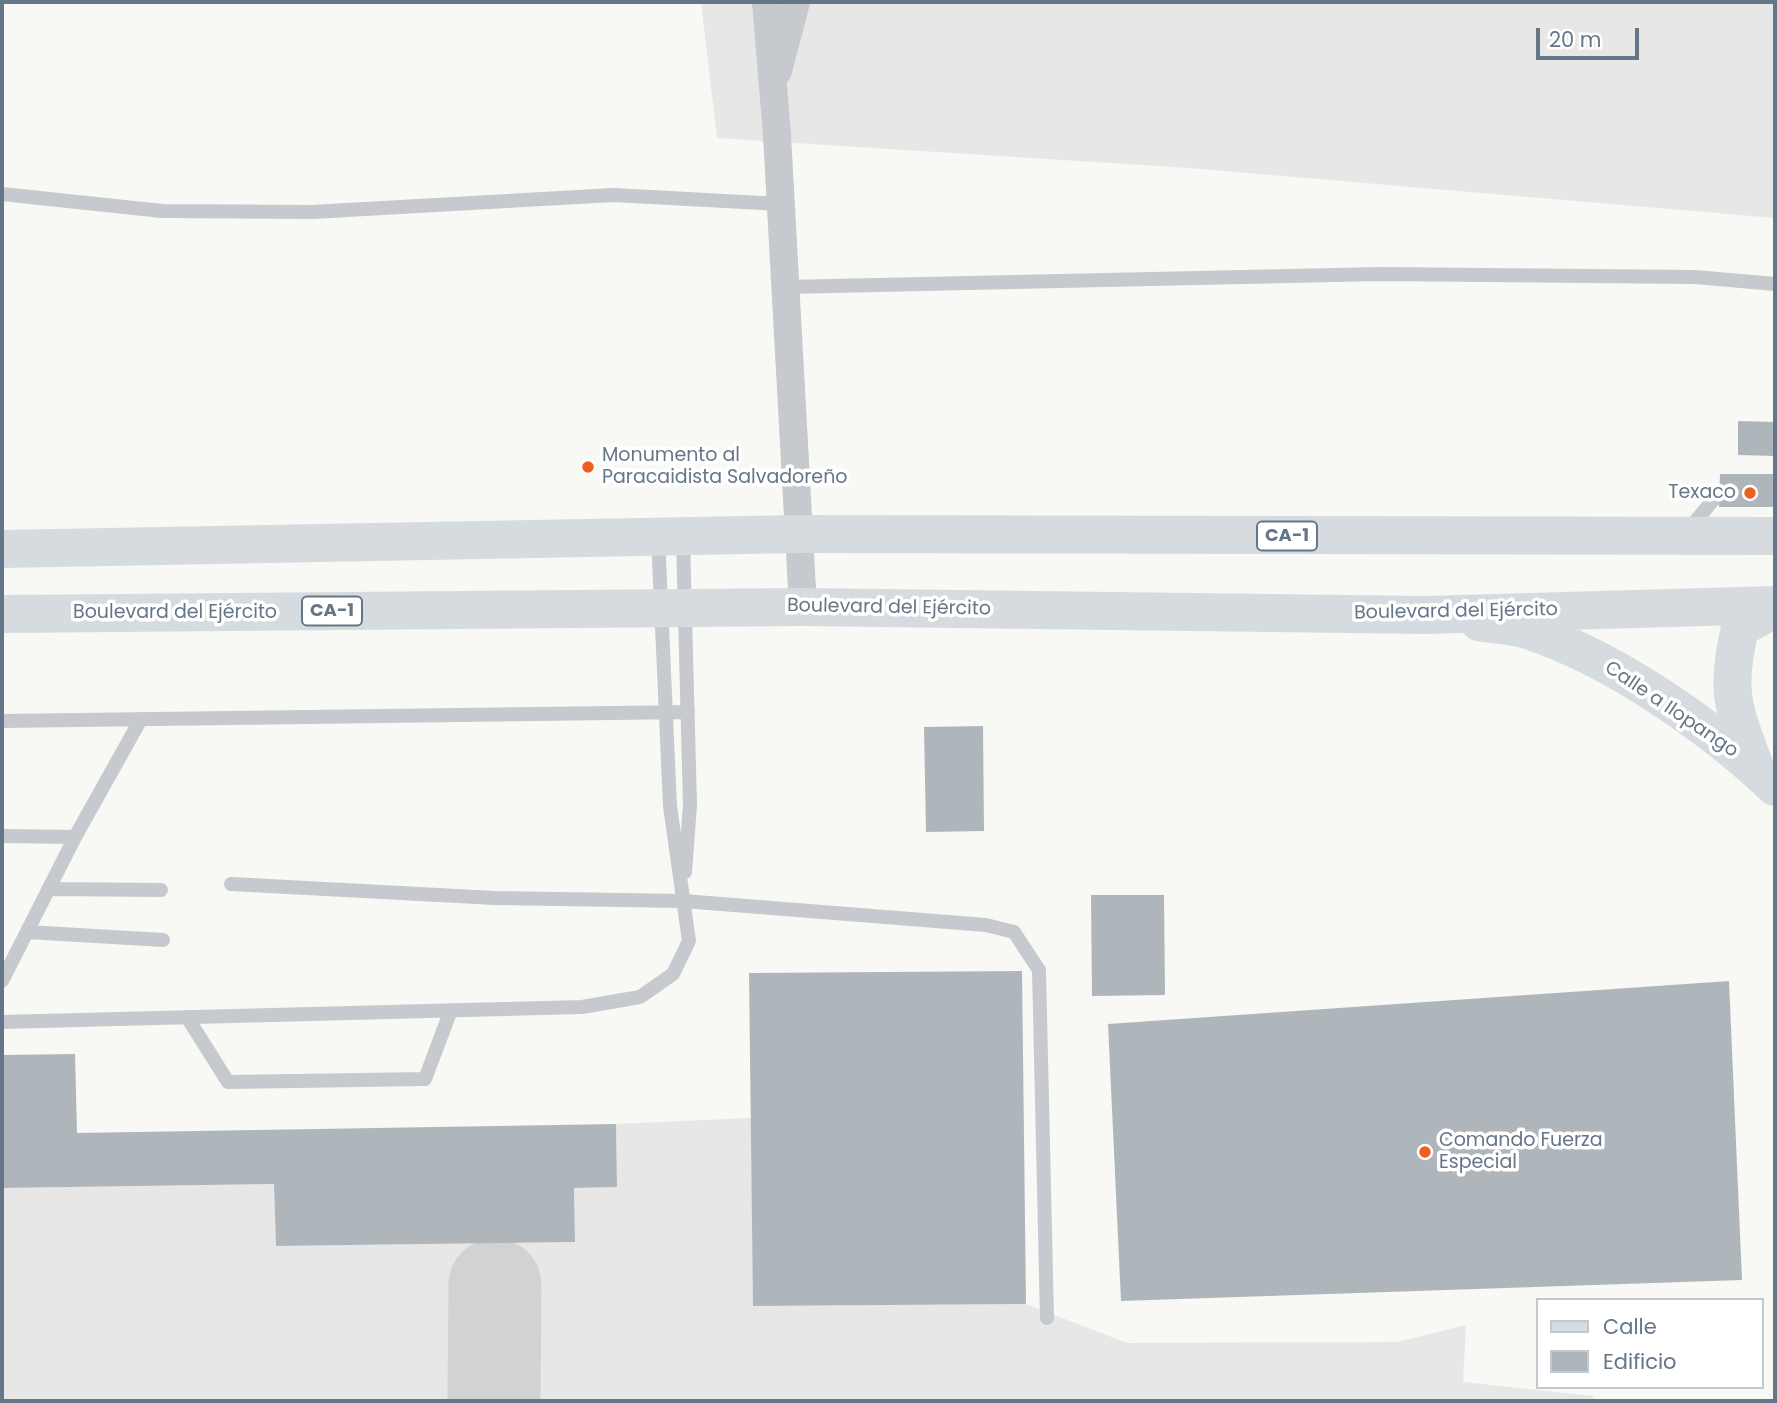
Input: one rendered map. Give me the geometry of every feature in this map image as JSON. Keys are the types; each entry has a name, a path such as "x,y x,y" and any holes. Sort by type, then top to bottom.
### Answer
{"main road":[{"name":"CA-1","path":"2,549 799,534 1775,536"},
{"name":"Boulevard del Ejército","path":"2,614 803,607 1425,615 1775,607"},
{"name":"Calle a Ilopango","path":"1765,777 1736,718 1731,690 1731,666 1740,628 1775,607"},
{"name":"Calle a Ilopango","path":"1425,615 1525,629 1575,650 1643,687 1765,777"}],"street":[{"path":"766,2 781,204 803,607"},
{"path":"772,94 796,2"}],"lane":[{"path":"2,194 162,211 312,212 613,195 781,204"},
{"path":"786,287 1380,274 1695,277 1775,285"},
{"path":"1683,536 1719,493"},
{"path":"670,537 673,608 688,712 690,806 683,901"},
{"path":"2,1021 582,1007 640,997 673,974 689,941 670,806 666,713 673,608 670,537"},
{"path":"2,721 688,712"},
{"path":"2,981 75,837 141,719"},
{"path":"2,835 75,837"},
{"path":"231,884 495,898 683,901 986,925 1014,932 1039,970 1047,1318"},
{"path":"49,889 162,890"},
{"path":"27,932 163,940"},
{"path":"187,1017 228,1082 425,1079 451,1010"}],"shaded area":[{"path":"701,2 1775,2 1775,218 1189,168 717,138"},
{"path":"751,1118 754,1306 1026,1304 1127,1343 1397,1342 1466,1325 1463,1382 1593,1396 1593,1401 2,1401 2,1188 274,1184 276,1246 575,1242 574,1188 617,1187 616,1124"}],"building":[{"path":"1738,421 1775,422 1775,456 1738,455"},
{"path":"1720,474 1775,474 1775,507 1719,507"},
{"path":"983,726 984,831 926,832 924,727"},
{"path":"1091,895 1164,895 1165,995 1092,996"},
{"path":"1022,971 1026,1304 753,1306 749,973"},
{"name":"Comando Fuerza Especial","path":"1729,981 1742,1280 1121,1301 1108,1024"},
{"path":"75,1054 77,1133 616,1124 617,1187 574,1188 575,1242 276,1246 274,1184 2,1188 2,1055"}],"taxiway":[{"path":"494,1401 495,1285"}],"place":[{"name":"Monumento al Paracaidista Salvadoreño","path":"588,467"},
{"name":"Texaco","path":"1750,493"},
{"name":"Comando Fuerza Especial","path":"1425,1152"}]}
